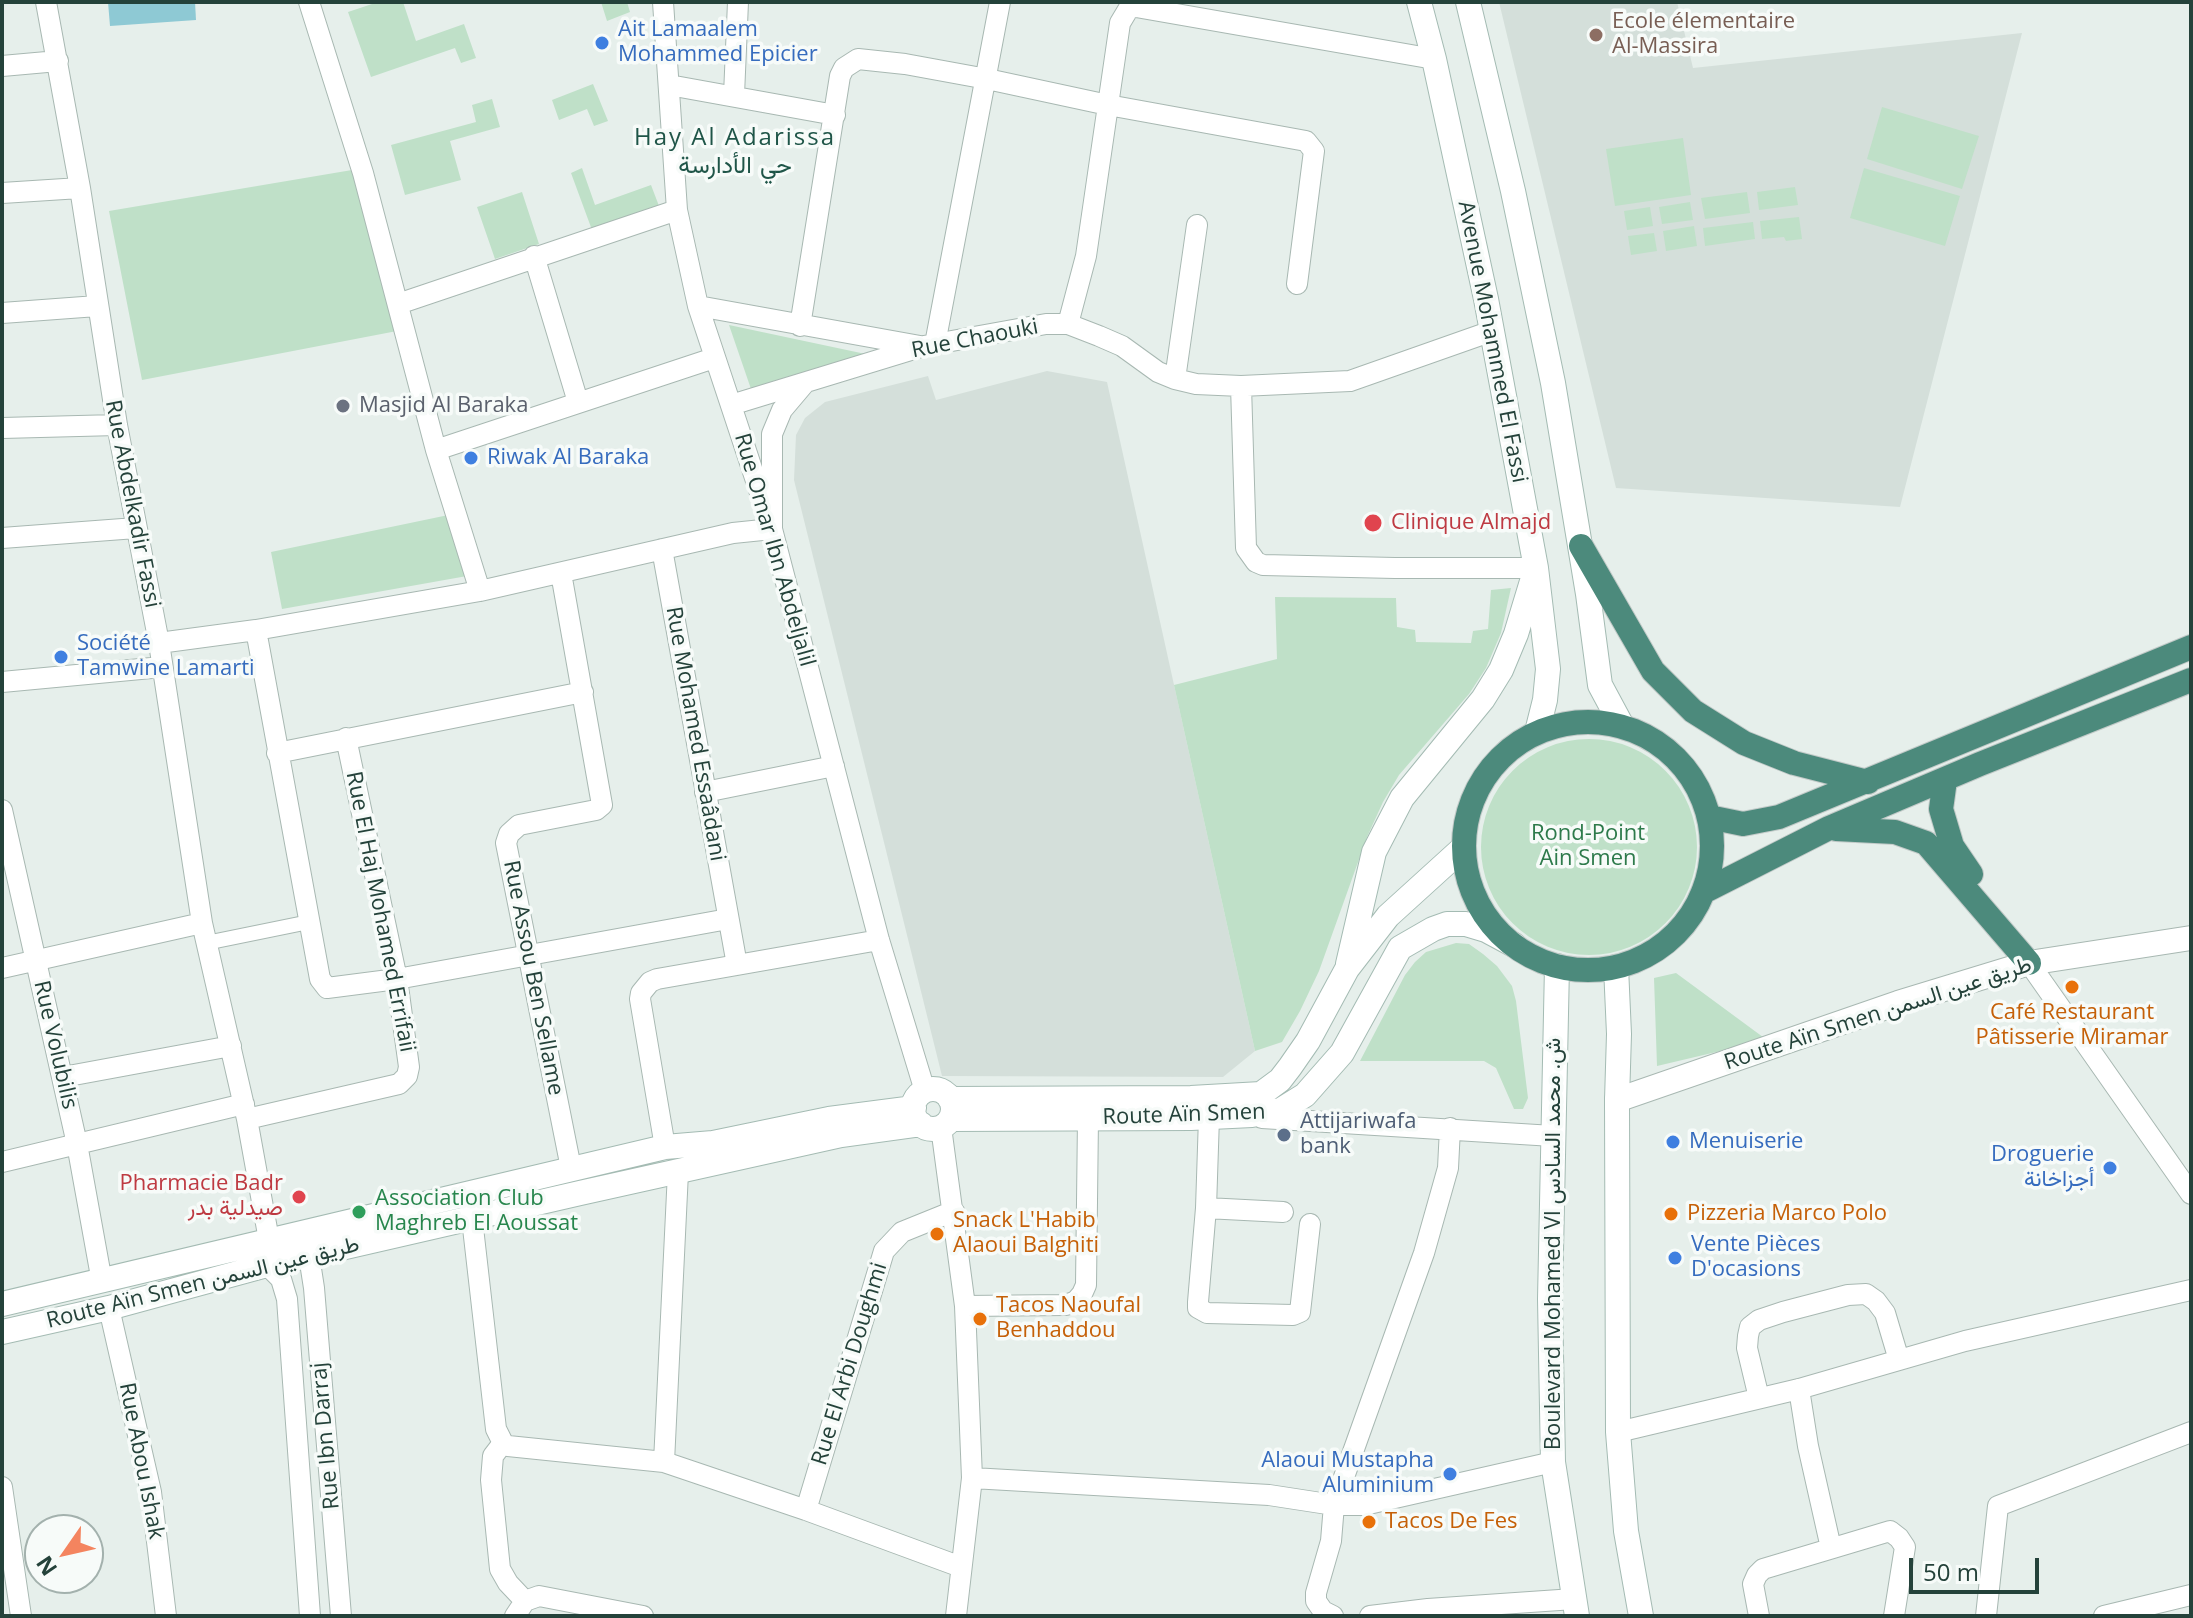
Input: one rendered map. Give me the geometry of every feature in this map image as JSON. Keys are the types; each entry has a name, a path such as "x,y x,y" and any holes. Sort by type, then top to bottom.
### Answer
{"highway":[{"path":"1581,546 1653,671 1693,711 1744,743 1794,763 1868,782"},
{"path":"1709,817 1743,824 1762,822 1868,782 2191,647"},
{"path":"1703,892 1829,828 2191,680"},
{"path":"1582,721 1622,726 1655,741 1677,760 1695,784 1709,817 1712,853 1703,892 1687,921 1668,941 1639,959 1616,967 1586,970 1557,966 1514,945 1496,928 1479,904 1469,881 1464,847 1468,814 1486,775 1509,750 1537,732 1582,721"},
{"path":"1945,780 1941,809 1952,846 2029,963"},
{"path":"1829,828 1895,832 1926,843 2029,963"}],"main road":[{"name":"Avenue Mohammed El Fassi","path":"1419,2 1492,331 1536,568 1548,669 1537,732"},
{"path":"1468,2 1513,191 1550,368 1581,546 1600,685 1622,726"},
{"path":"1347,969 1374,852 1402,798 1483,699 1501,670 1516,634 1536,568"},
{"name":"Route Aïn Smen","path":"934,1111 1261,1094 1280,1080 1302,1050 1347,969 1388,916 1464,847"},
{"name":"Route Aïn Smen","path":"934,1111 1088,1118 1219,1117 1281,1110 1305,1095 1342,1053 1400,948 1420,935 1447,924 1466,924 1514,945"},
{"name":"Route Aïn Smen طريق عين السمن","path":"1617,1100 1933,991 2029,963 2191,938"},
{"name":"Boulevard Mohamed VI ش. محمد السادس","path":"1557,966 1550,1299 1553,1462 1576,1608"},
{"path":"1616,967 1619,1034 1618,1432 1626,1531 1641,1616"},
{"name":"Route Aïn Smen طريق عين السمن","path":"2,1304 665,1147 713,1143 829,1119 934,1111"},
{"name":"Route Aïn Smen طريق عين السمن","path":"2,1332 109,1308 267,1265 841,1135 934,1111"}],"street":[{"name":"Rue Abdelkadir Fassi","path":"46,2 80,188 117,425 159,643 204,933 246,1112 269,1240"},
{"path":"309,2 363,173 436,450 480,591"},
{"name":"Rue Omar Ibn Abdeljalil","path":"663,2 677,210 698,306 772,529 879,940 934,1111 954,1211 965,1306 972,1478 956,1616"},
{"path":"734,95 738,2"},
{"path":"698,306 800,326 929,345 987,79 1000,2"},
{"path":"1068,324 1086,256 1120,23 1124,13 1136,7 1434,59"},
{"path":"800,326 840,76 844,68 858,59 905,64 1108,105 1299,138 1314,151 1297,284"},
{"path":"2,66 58,61"},
{"path":"669,85 835,115"},
{"path":"2,193 80,188"},
{"path":"398,304 677,210"},
{"path":"1175,379 1197,225"},
{"path":"534,256 578,402"},
{"path":"2,313 97,306"},
{"name":"Rue Chaouki","path":"731,405 929,345 1046,324 1068,324 1122,346 1158,372 1175,379 1196,384 1241,386 1350,381 1492,331"},
{"path":"436,450 714,358"},
{"path":"159,643 256,630 480,591 733,533 772,529 771,452 774,425 782,410 804,384"},
{"path":"1241,386 1246,548 1256,562 1263,565 1351,567 1536,568"},
{"path":"2,428 117,425"},
{"path":"2,538 136,528"},
{"name":"Rue Mohamed Essaâdani","path":"662,549 737,965"},
{"name":"Rue Assou Ben Sellame","path":"561,573 602,805 596,810 519,825 507,837 571,1168"},
{"path":"256,630 323,985 331,989 397,979 728,919"},
{"path":"2,682 162,667"},
{"path":"277,753 583,692"},
{"name":"Rue El Haj Mohamed Errifaii","path":"246,1112 399,1084 407,1076 409,1067 397,979 346,738"},
{"path":"705,792 834,766"},
{"name":"Rue Volubilis","path":"3,815 63,1077 102,1282"},
{"path":"2,968 204,933 309,922"},
{"path":"665,1147 640,999 650,982 879,940"},
{"path":"2029,963 2191,1194"},
{"path":"63,1077 231,1046"},
{"path":"2,1162 77,1144 246,1112"},
{"path":"1310,1224 1302,1308 1298,1314 1207,1313 1198,1308 1206,1208 1219,1117 1553,1136"},
{"path":"965,1306 1066,1305 1082,1294 1086,1285 1088,1118"},
{"path":"1333,1616 1323,1611 1316,1601 1316,1593 1331,1541 1334,1505 1429,1238 1448,1168 1450,1128"},
{"path":"664,1462 678,1172"},
{"path":"1206,1208 1283,1212"},
{"name":"Rue El Arbi Doughmi","path":"806,1510 884,1251 902,1232 954,1211"},
{"path":"472,1219 496,1429 506,1445"},
{"name":"Rue Ibn Darraj","path":"309,1256 341,1616"},
{"name":"Rue Ibn Darraj","path":"267,1265 281,1279 287,1299 310,1616"},
{"path":"1618,1432 1799,1389 1965,1341 2191,1290"},
{"path":"1759,1398 1747,1348 1750,1327 1759,1320 1783,1312 1848,1295 1866,1294 1885,1313 1899,1360"},
{"name":"Rue Abou Ishak","path":"109,1308 151,1492 166,1616"},
{"path":"1799,1389 1808,1446 1831,1548"},
{"path":"294,1398 323,1395"},
{"path":"1986,1616 1998,1506 2191,1432"},
{"path":"643,1616 542,1596 520,1608 500,1569 491,1480 493,1456 506,1445 664,1462 961,1567"},
{"path":"972,1478 1269,1495 1334,1505 1364,1505 1553,1462"},
{"path":"2,1487 10,1580 21,1616"},
{"path":"1759,1616 1753,1584 1757,1575 1774,1564 1890,1531 1905,1547 1894,1616"},
{"path":"2104,1616 2191,1595"},
{"path":"1370,1616 1428,1609 1576,1608"}],"shaded area":[{"path":"1499,2 1677,2 1693,68 2022,33 1900,507 1616,488"},
{"path":"1047,371 1107,382 1255,1051 1223,1077 942,1076 794,480 796,435 805,418 825,402 928,376 936,400"}],"green space":[{"path":"378,2 403,2 416,41 464,24 476,58 461,63 455,48 371,77 348,12"},
{"path":"601,2 627,2 630,12 607,21"},
{"path":"593,84 608,121 594,126 587,109 559,120 552,100"},
{"path":"492,99 500,127 450,141 461,180 405,195 391,145 476,122 472,105"},
{"path":"1882,107 1979,136 1962,189 1867,159"},
{"path":"1683,138 1691,195 1615,206 1606,149"},
{"path":"582,168 595,205 651,185 659,206 592,230 571,173"},
{"path":"1864,168 1960,196 1945,246 1850,218"},
{"path":"352,170 397,331 142,380 109,211"},
{"path":"1795,187 1798,205 1759,210 1757,192"},
{"path":"522,192 539,244 495,259 477,207"},
{"path":"1747,192 1750,213 1705,219 1701,198"},
{"path":"1690,202 1693,220 1662,224 1659,207"},
{"path":"1650,207 1653,226 1627,230 1624,211"},
{"path":"1799,217 1802,239 1762,239 1760,221"},
{"path":"1753,222 1755,239 1705,246 1703,228"},
{"path":"1694,226 1697,246 1666,251 1663,231"},
{"path":"1654,233 1657,251 1631,255 1628,236"},
{"path":"729,325 875,356 751,389"},
{"path":"458,513 467,576 282,609 271,552"},
{"path":"1511,588 1501,633 1486,668 1469,694 1399,775 1383,802 1367,837 1319,971 1300,1011 1282,1042 1255,1051 1174,685 1277,659 1275,597 1396,598 1397,627 1415,630 1416,642 1471,643 1473,631 1488,629 1491,590"},
{"name":"Rond-Point Ain Smen","path":"1589,739 1630,747 1649,757 1665,771 1679,787 1689,806 1697,847 1689,888 1679,907 1665,923 1649,937 1630,947 1589,955 1548,947 1529,937 1513,923 1499,907 1489,888 1481,847 1489,806 1499,787 1513,771 1529,757 1548,747"},
{"path":"1456,943 1469,944 1483,954 1512,986 1528,1098 1523,1109 1514,1109 1496,1068 1484,1061 1360,1061 1405,975 1415,962 1426,952"},
{"path":"1676,973 1767,1040 1657,1066 1654,978"}],"water":[{"path":"108,2 195,2 196,20 110,26"}],"place":[{"name":"Ecole élementaire Al-Massira","path":"1596,35"},
{"name":"Ait Lamaalem Mohammed Epicier","path":"602,43"},
{"name":"Masjid Al Baraka","path":"343,406"},
{"name":"Riwak Al Baraka","path":"471,458"},
{"name":"Clinique Almajd","path":"1373,523"},
{"name":"Société Tamwine Lamarti","path":"61,657"},
{"name":"Café Restaurant Pâtisserie Miramar","path":"2072,987"},
{"name":"Attijariwafa bank","path":"1284,1135"},
{"name":"Menuiserie","path":"1673,1142"},
{"name":"Droguerie أجزاخانة","path":"2110,1168"},
{"name":"Pharmacie Badr صيدلية بدر","path":"299,1197"},
{"name":"Association Club Maghreb El Aoussat","path":"359,1212"},
{"name":"Pizzeria Marco Polo","path":"1671,1214"},
{"name":"Snack L'Habib Alaoui Balghiti","path":"937,1234"},
{"name":"Vente Pièces D'ocasions","path":"1675,1258"},
{"name":"Tacos Naoufal Benhaddou","path":"980,1319"},
{"name":"Alaoui Mustapha Aluminium","path":"1450,1474"},
{"name":"Tacos De Fes","path":"1369,1522"}],"district":[{"name":"Hay Al Adarissa حي الأدارسة","path":"735,152"}]}
